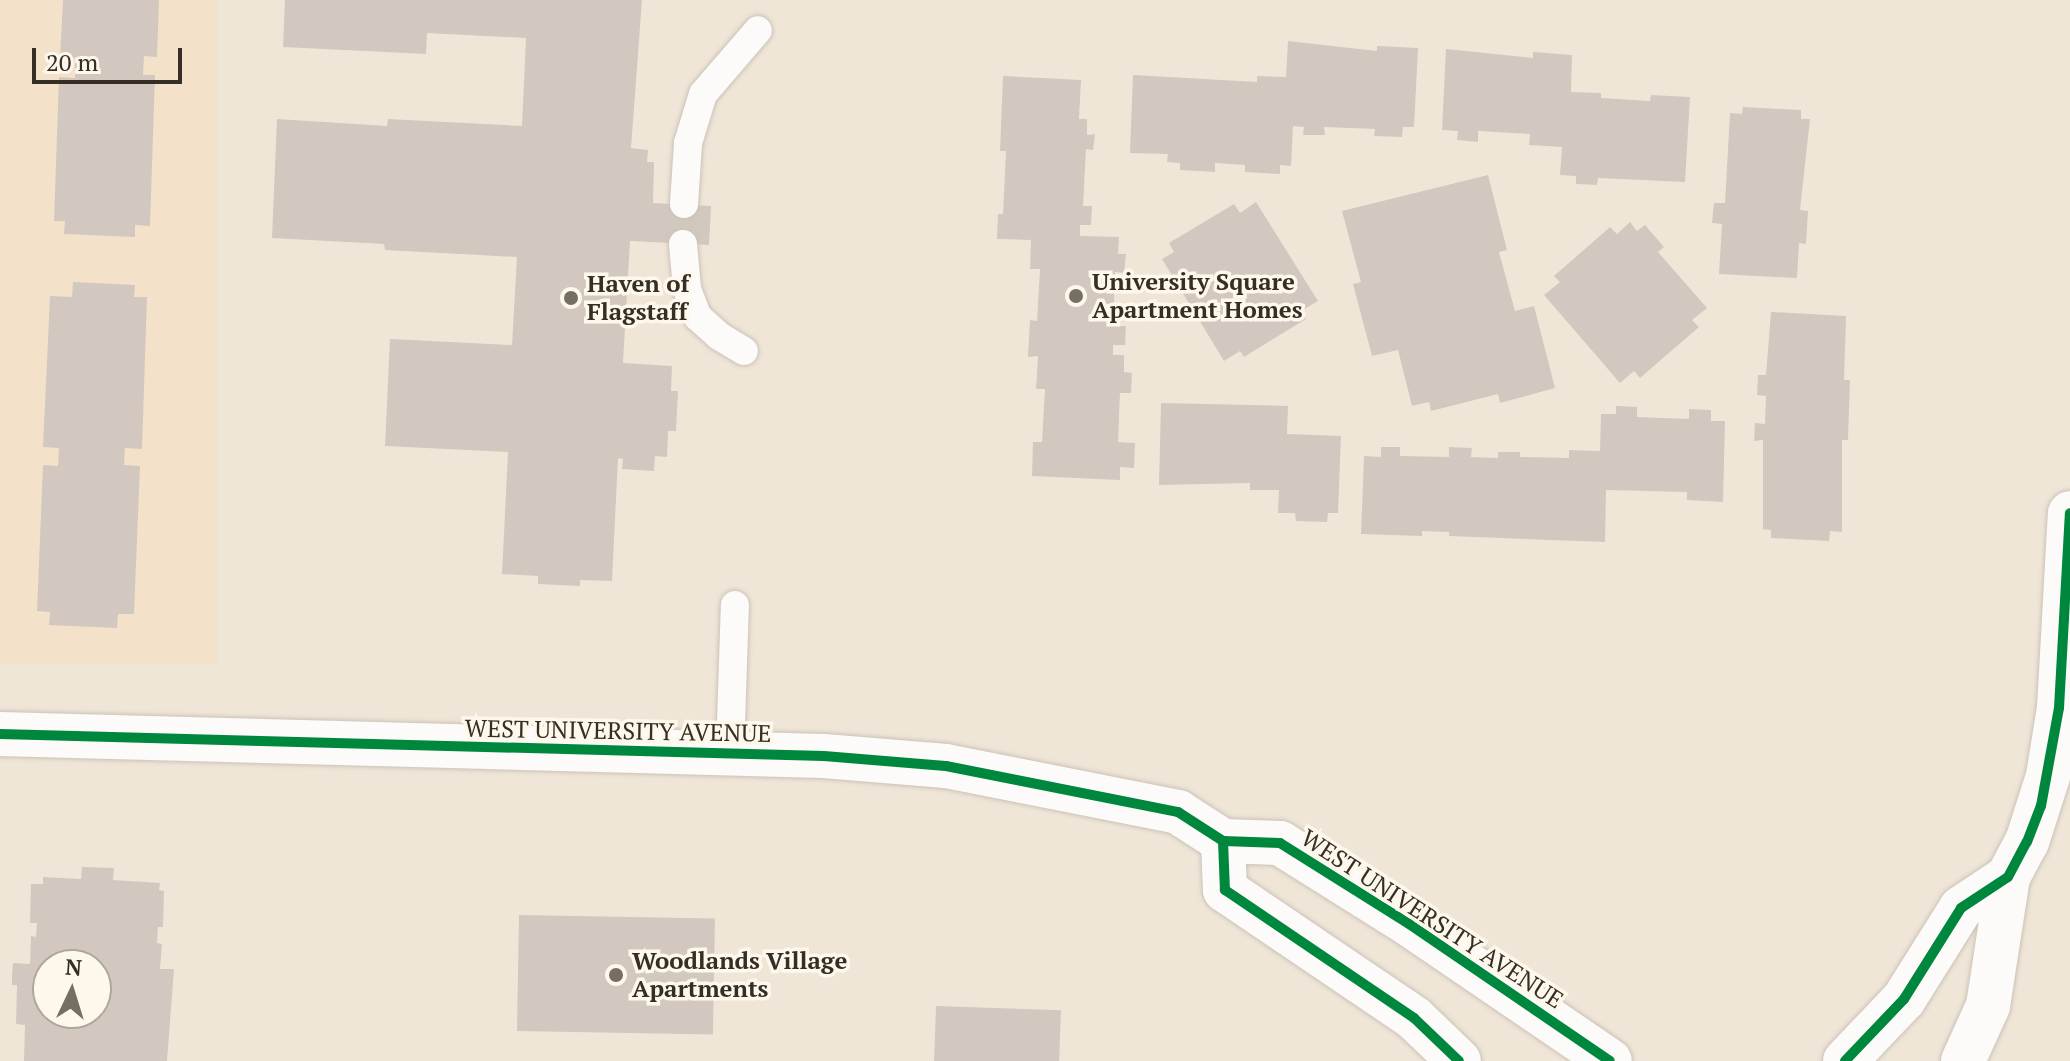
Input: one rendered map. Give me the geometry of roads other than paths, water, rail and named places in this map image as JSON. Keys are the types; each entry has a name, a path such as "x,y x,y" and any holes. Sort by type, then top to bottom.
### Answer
{"street":[{"path":"1963,1061 1988,1006 2008,877 2041,806 2054,742 2059,708 2070,513"},
{"name":"WEST UNIVERSITY AVENUE","path":"0,734 730,753 946,766 1178,812 1223,841 1280,843 1409,924 1610,1061"},
{"path":"1223,841 1225,890 1414,1018 1459,1061"},
{"path":"1845,1061 1904,999 1961,908 2008,877"}],"lane":[{"path":"684,204 688,143 703,94 758,30"},
{"path":"683,244 687,289 698,317 719,336 744,351"},
{"path":"730,753 735,605"}],"place":[{"name":"University Square Apartment Homes","path":"1076,296"},
{"name":"Haven of Flagstaff","path":"571,298"},
{"name":"Woodlands Village Apartments","path":"616,975"}]}
